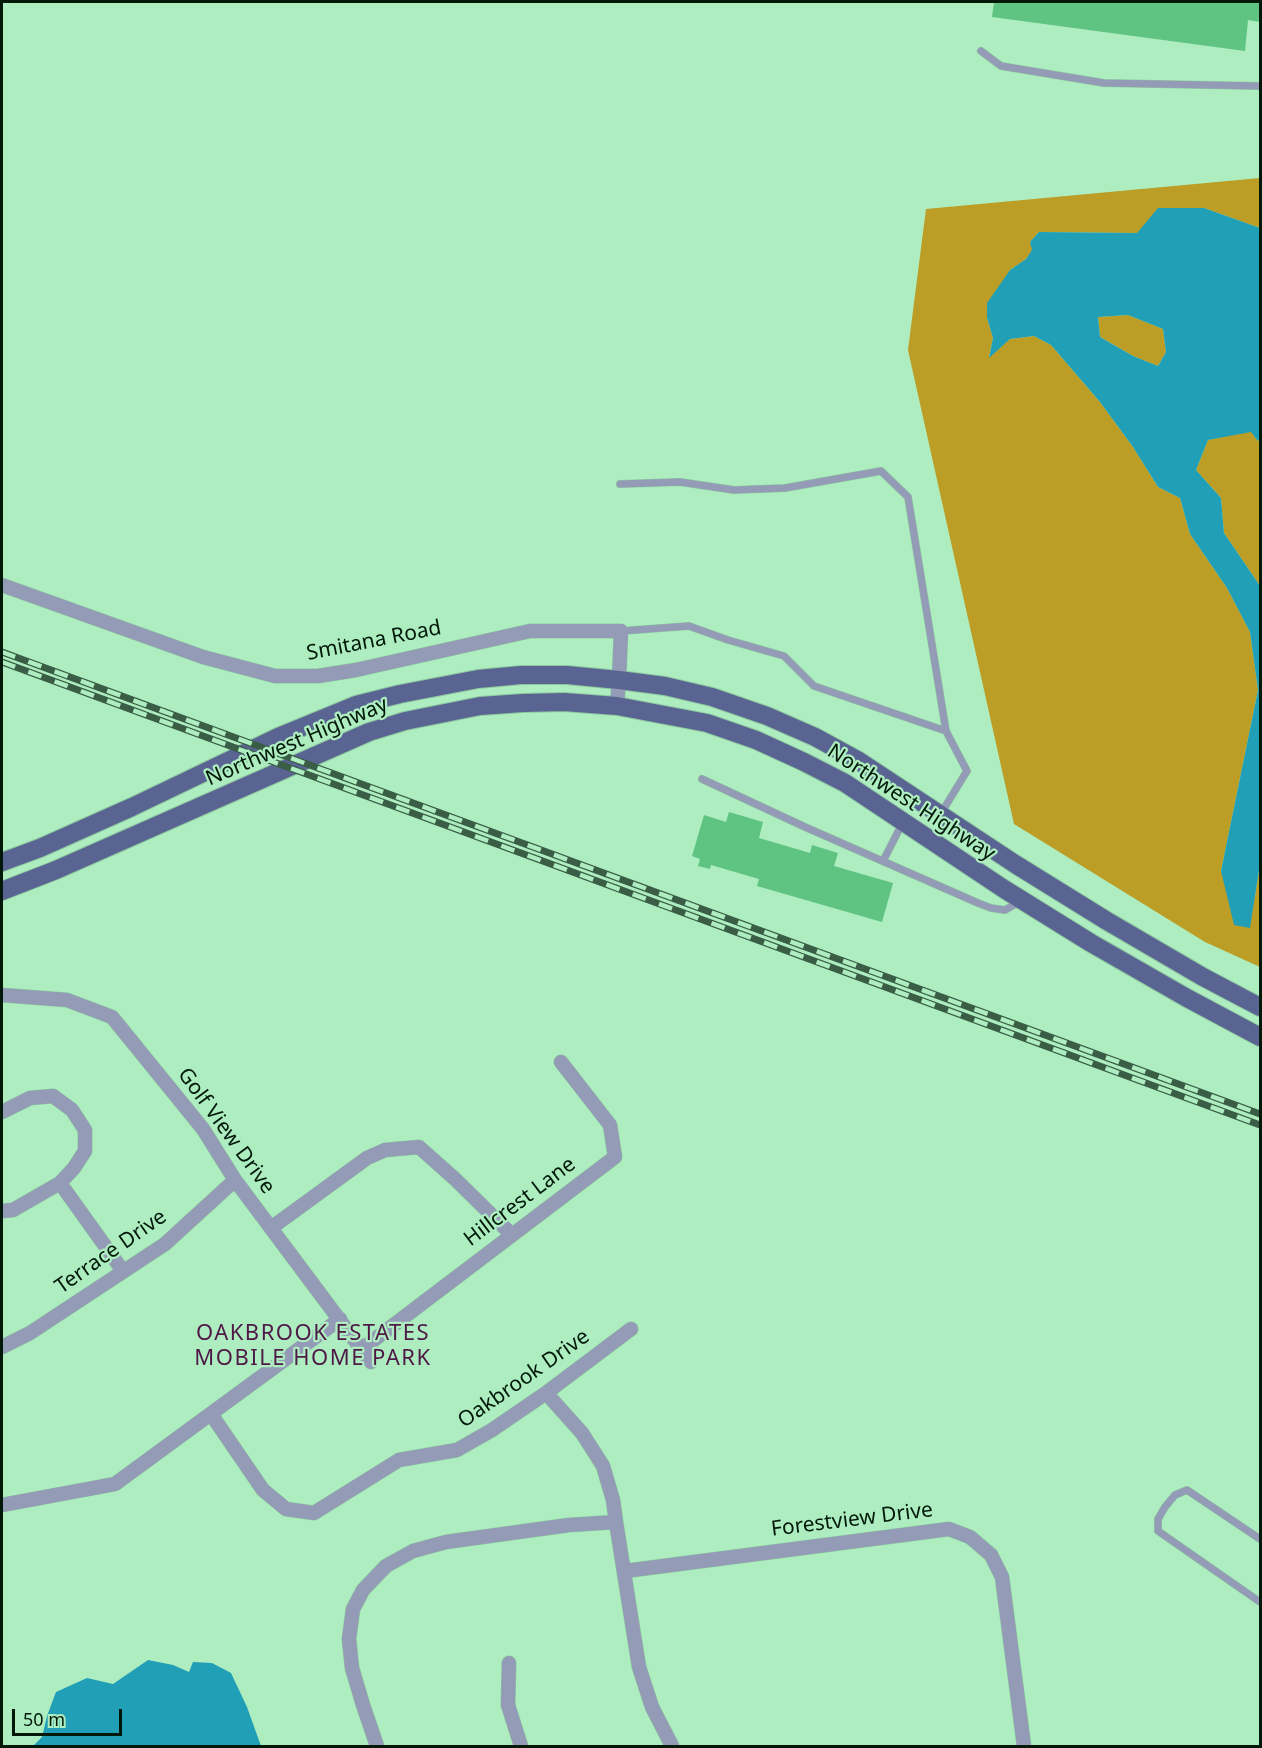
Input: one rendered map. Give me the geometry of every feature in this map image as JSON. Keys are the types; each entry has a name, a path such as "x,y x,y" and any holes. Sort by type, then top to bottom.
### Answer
{"main road":[{"name":"Northwest Highway","path":"2,862 40,848 278,737 356,705 435,686 520,675 567,675 620,680 665,686 712,697 767,716 815,737 859,760 1015,864 1107,921 1260,1007"},
{"name":"Northwest Highway","path":"2,891 56,870 333,746 378,729 414,719 480,706 553,702 617,706 706,723 756,740 845,783 1022,900 1134,969 1260,1037"}],"street":[{"name":"Smitana Road","path":"2,585 203,657 274,676 327,675 530,631 621,631"},
{"path":"617,706 621,631"},
{"name":"Golf View Drive","path":"2,995 68,1000 112,1017 203,1129 235,1180 371,1362"},
{"name":"Hillcrest Lane","path":"362,1349 615,1157 610,1125 561,1062"},
{"path":"2,1112 30,1098 53,1096 72,1110 85,1130 85,1151 60,1183 13,1210 2,1211"},
{"path":"271,1228 367,1158 385,1150 419,1147 512,1234"},
{"name":"Terrace Drive","path":"2,1347 30,1333 165,1244 235,1180"},
{"path":"60,1183 123,1271"},
{"path":"2,1505 115,1484 340,1319"},
{"name":"Oakbrook Drive","path":"211,1414 263,1490 286,1509 314,1513 399,1460 456,1450 492,1430 546,1393 631,1329"},
{"path":"546,1393 582,1433 603,1466 616,1522 639,1667 652,1707 672,1746"},
{"path":"377,1746 352,1668 349,1639 353,1610 363,1590 386,1566 413,1551 446,1542 568,1525 616,1522"},
{"name":"Forestview Drive","path":"624,1571 950,1529 970,1538 991,1555 1002,1576 1024,1746"},
{"path":"509,1663 508,1705 521,1746"}],"lane":[{"path":"981,51 1001,66 1104,83 1260,86"},
{"path":"620,484 680,482 735,490 785,488 881,471 908,497 946,731 966,771 940,815"},
{"path":"621,631 689,626 784,656 814,686 946,731"},
{"path":"702,779 991,908 1005,910 1022,900"},
{"path":"883,861 903,822"},
{"path":"1260,1539 1187,1490 1175,1495 1158,1519 1158,1531 1260,1602"}],"shaded area":[{"path":"1260,178 1260,228 1204,208 1137,233 1039,232 1030,242 1033,250 1026,259 1010,270 987,318 993,338 989,357 1010,339 1034,336 1051,345 1100,402 1133,447 1158,487 1180,498 1190,534 1227,588 1250,632 1258,690 1221,871 1255,896 1260,864 1260,967 1205,942 1014,824 908,350 926,209"},
{"path":"1128,315 1163,329 1166,352 1158,366 1133,356 1100,337 1098,317"},
{"path":"1251,431 1260,441 1260,586 1224,533 1221,498 1196,470 1208,440"}],"water":[{"path":"1158,208 1204,208 1260,228 1260,441 1251,432 1208,440 1196,470 1221,498 1224,533 1260,586 1260,864 1250,928 1234,925 1221,871 1258,690 1250,632 1227,588 1190,534 1180,498 1158,487 1133,447 1100,402 1051,345 1034,336 1010,339 989,358 993,338 987,318 987,303 1010,270 1026,259 1032,250 1030,242 1039,232 1137,233","holes":["1128,315 1163,329 1166,352 1158,366 1133,356 1100,337 1098,317"]},
{"path":"148,1660 173,1665 189,1672 193,1662 212,1663 231,1673 247,1707 261,1746 33,1746 42,1737 56,1692 87,1678 113,1684"}],"building":[{"path":"994,2 1260,2 1260,22 1248,20 1245,51 992,17"},
{"path":"729,812 763,822 759,838 810,853 812,845 838,853 834,866 893,883 882,922 757,886 759,879 711,865 710,869 698,866 700,859 692,856 704,815 726,822"}],"railway":[{"path":"2,652 1260,1114"},
{"path":"2,662 1260,1125"}],"district":[{"name":"OAKBROOK ESTATES MOBILE HOME PARK","path":"313,1346"}]}
